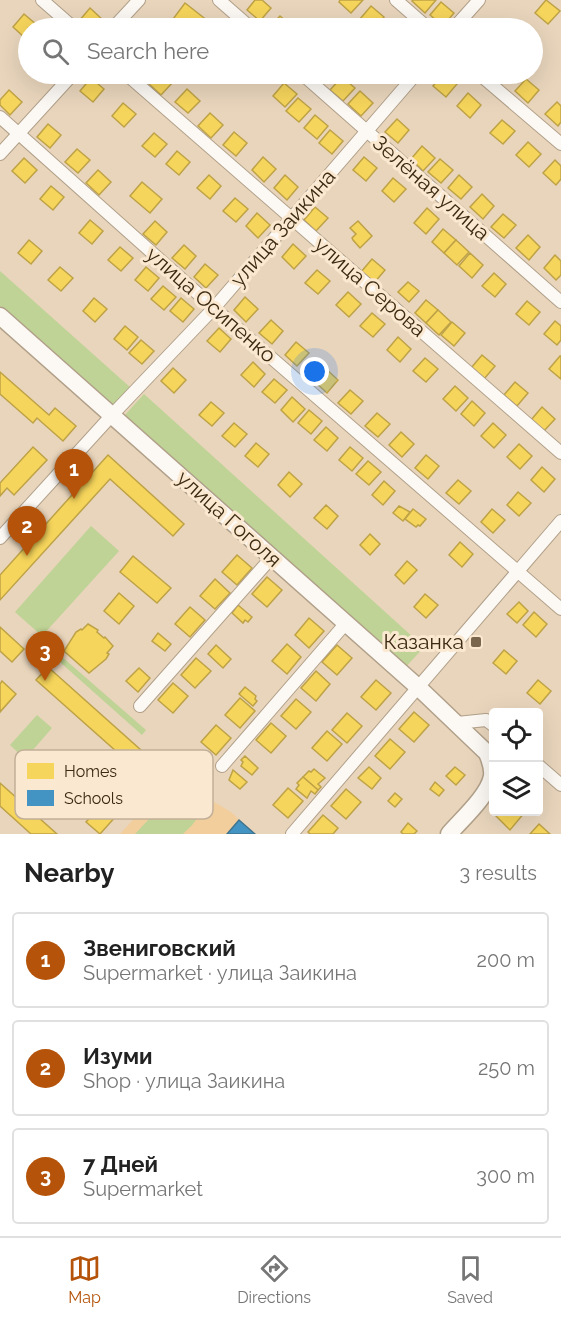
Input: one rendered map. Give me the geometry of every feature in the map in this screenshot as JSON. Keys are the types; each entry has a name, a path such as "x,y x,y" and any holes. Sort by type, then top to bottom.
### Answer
{"main road":[{"name":"улица Гоголя","path":"0,316 419,688 487,753 492,775 486,791 449,834"}],"street":[{"path":"42,0 63,18"},
{"path":"122,18 139,0"},
{"path":"219,0 240,18"},
{"path":"396,0 417,18"},
{"path":"463,18 479,0"},
{"path":"0,154 63,84"},
{"name":"улица Серова","path":"137,84 561,453"},
{"name":"Зелёная улица","path":"313,84 561,302"},
{"name":"улица Заикина","path":"0,538 214,308 290,217 407,84"},
{"path":"491,84 561,144"},
{"name":"улица Осипенко","path":"0,117 214,308 561,609"},
{"path":"292,834 561,521"},
{"path":"140,706 272,557"},
{"path":"222,766 346,623"},
{"path":"456,723 486,720 489,722"},
{"path":"543,769 561,785"}],"shaded area":[{"path":"213,801 231,812 255,834 120,834 134,819 213,819"}],"green space":[{"path":"0,271 131,388 114,407 0,306"},
{"path":"144,394 424,647 404,669 124,416"},
{"path":"91,526 119,551 42,636 15,612"},
{"path":"54,650 146,730 142,735 52,655"},
{"path":"37,715 52,728 33,750 15,750 10,745"},
{"path":"149,819 196,819 183,834 135,834"}],"building: Homes":[{"path":"255,0 262,0 271,8 263,18 256,18 247,10"},
{"path":"340,0 363,0 351,13 339,2"},
{"path":"413,0 436,0 425,13"},
{"path":"546,0 560,11 548,24 535,13"},
{"path":"441,2 454,13 450,18 434,18 430,15"},
{"path":"185,3 204,18 174,18"},
{"path":"371,6 384,17 383,18 361,18"},
{"path":"90,8 101,18 82,18"},
{"path":"18,21 18,32 13,27"},
{"path":"86,84 98,84 104,89 93,102 80,91"},
{"path":"149,84 171,84 161,95"},
{"path":"283,84 297,94 285,107 273,96"},
{"path":"336,84 350,84 355,88 343,101 330,90"},
{"path":"435,84 457,84 446,97 433,86"},
{"path":"521,84 532,84 539,90 528,103 515,91"},
{"path":"187,89 200,101 188,113 175,102"},
{"path":"9,90 22,102 10,115 0,105 0,100"},
{"path":"360,91 373,103 361,116 348,104"},
{"path":"468,93 481,105 470,118 457,106"},
{"path":"298,98 311,109 299,122 286,111"},
{"path":"557,102 561,106 561,122 558,126 545,114"},
{"path":"123,103 136,114 124,127 112,116"},
{"path":"210,113 223,125 211,138 198,126"},
{"path":"315,115 328,126 317,139 304,128"},
{"path":"397,119 409,130 398,143 385,132"},
{"path":"502,120 515,131 503,144 490,133"},
{"path":"48,124 61,135 50,148 37,137"},
{"path":"330,130 343,141 332,154 319,143"},
{"path":"234,132 247,143 236,156 223,145"},
{"path":"154,133 167,144 155,157 142,146"},
{"path":"528,142 541,154 529,167 516,155"},
{"path":"422,146 435,158 423,171 411,159"},
{"path":"77,149 90,160 78,173 65,162"},
{"path":"177,151 190,162 179,175 166,164"},
{"path":"263,157 276,169 264,182 252,170"},
{"path":"364,157 377,168 366,181 353,170"},
{"path":"24,158 37,170 25,183 12,171"},
{"path":"440,159 453,170 441,183 428,172"},
{"path":"555,160 561,166 561,179 556,185 543,173"},
{"path":"98,170 111,182 99,195 86,183"},
{"path":"209,175 221,186 210,199 197,188"},
{"path":"285,175 298,187 287,200 274,188"},
{"path":"459,175 472,187 461,199 448,188"},
{"path":"393,178 406,189 394,202 382,191"},
{"path":"142,182 162,199 150,213 130,196"},
{"path":"51,186 64,197 53,210 40,199"},
{"path":"482,194 494,206 483,219 470,207"},
{"path":"235,198 248,209 236,222 223,211"},
{"path":"315,207 328,218 316,231 304,220"},
{"path":"427,208 439,219 426,234 414,223"},
{"path":"257,213 270,225 258,238 246,226"},
{"path":"503,214 516,225 504,238 491,227"},
{"path":"90,220 103,231 92,244 79,233"},
{"path":"155,221 167,232 156,245 143,234"},
{"path":"358,221 372,236 360,248 352,238 356,234 350,228"},
{"path":"443,229 456,240 444,253 432,242"},
{"path":"528,235 540,247 529,260 516,248"},
{"path":"29,240 42,251 31,264 18,253"},
{"path":"456,240 469,252 457,265 444,253"},
{"path":"293,244 306,256 294,269 282,257"},
{"path":"184,245 196,256 185,269 172,258"},
{"path":"120,247 133,258 121,271 108,260"},
{"path":"470,253 483,265 472,278 459,266"},
{"path":"555,255 561,261 561,275 556,280 544,268"},
{"path":"372,259 385,270 374,283 361,272"},
{"path":"205,264 218,275 206,288 194,277"},
{"path":"60,267 73,278 61,291 48,280"},
{"path":"146,267 159,278 148,291 135,280"},
{"path":"317,270 330,281 318,294 305,283"},
{"path":"494,273 506,284 495,297 482,286"},
{"path":"408,282 419,291 409,302 398,292"},
{"path":"163,286 176,297 164,310 151,299"},
{"path":"348,292 361,304 349,317 336,305"},
{"path":"245,297 258,309 246,322 234,310"},
{"path":"94,298 107,309 95,322 83,311"},
{"path":"181,298 194,309 183,322 170,311"},
{"path":"426,300 438,310 426,323 415,313"},
{"path":"527,301 540,312 529,325 516,314"},
{"path":"438,310 451,322 439,335 426,323"},
{"path":"372,313 385,324 373,337 360,326"},
{"path":"271,320 283,331 272,344 259,333"},
{"path":"555,321 561,326 561,340 557,345 544,334"},
{"path":"452,322 465,333 454,346 441,335"},
{"path":"125,326 138,337 127,350 114,339"},
{"path":"219,328 231,339 220,352 207,341"},
{"path":"398,337 411,349 400,362 387,350"},
{"path":"141,340 154,351 142,364 129,353"},
{"path":"296,342 309,353 297,366 285,355"},
{"path":"482,355 495,366 484,379 471,368"},
{"path":"561,356 561,379 549,369"},
{"path":"425,358 438,369 426,382 413,371"},
{"path":"253,362 265,374 254,387 241,375"},
{"path":"173,368 186,380 174,393 161,381"},
{"path":"325,368 338,380 327,393 314,381"},
{"path":"0,372 49,415 55,408 76,426 63,441 37,418 33,423 0,394"},
{"path":"274,379 287,390 275,403 262,392"},
{"path":"515,382 528,393 517,406 504,395"},
{"path":"455,386 468,398 456,411 443,399"},
{"path":"350,390 363,401 351,414 338,403"},
{"path":"292,397 305,409 293,422 281,410"},
{"path":"472,401 485,413 474,426 461,414"},
{"path":"211,402 224,413 212,426 199,415"},
{"path":"542,407 555,419 543,432 531,420"},
{"path":"309,410 322,421 311,434 298,423"},
{"path":"377,413 390,424 378,437 365,426"},
{"path":"234,423 247,434 235,447 222,436"},
{"path":"493,423 506,435 494,448 481,436"},
{"path":"326,427 338,438 327,451 314,440"},
{"path":"401,432 414,444 402,457 389,445"},
{"path":"256,443 269,454 258,467 245,456"},
{"path":"519,444 532,456 520,469 507,457"},
{"path":"33,447 47,460 14,495 7,488 0,496 0,483"},
{"path":"350,447 363,458 352,471 339,460"},
{"path":"108,455 184,524 173,536 110,479 0,600 0,575"},
{"path":"426,455 439,466 428,479 415,468"},
{"path":"368,461 381,472 369,485 356,474"},
{"path":"542,467 555,479 544,492 531,480"},
{"path":"289,472 302,484 290,497 278,485"},
{"path":"458,480 471,491 459,504 446,493"},
{"path":"384,481 395,491 383,505 372,495"},
{"path":"518,492 531,503 519,516 507,505"},
{"path":"326,505 338,516 327,529 314,518"},
{"path":"399,506 410,512 403,521 393,513"},
{"path":"413,509 426,519 420,526 416,527 405,519"},
{"path":"492,509 505,520 493,533 481,522"},
{"path":"370,534 380,544 370,555 360,545"},
{"path":"460,542 473,554 462,567 449,555"},
{"path":"237,555 252,568 237,585 222,572"},
{"path":"133,556 171,588 157,603 120,572"},
{"path":"407,561 417,570 404,584 395,575"},
{"path":"267,577 282,590 267,607 252,594"},
{"path":"215,579 230,593 215,609 200,596"},
{"path":"119,593 134,606 119,624 104,611"},
{"path":"425,594 438,605 426,618 414,607"},
{"path":"519,602 528,611 517,623 507,614"},
{"path":"238,605 252,617 248,622 245,620 243,623 232,613"},
{"path":"190,607 205,620 190,637 175,624"},
{"path":"534,612 547,624 536,637 523,625"},
{"path":"309,618 324,631 309,648 295,635"},
{"path":"88,624 98,630 97,632 113,646 107,653 109,654 106,659 89,673 64,651 76,632"},
{"path":"0,627 24,649 12,662 0,651"},
{"path":"158,633 171,644 165,651 152,641"},
{"path":"287,644 301,657 287,674 272,661"},
{"path":"216,645 231,659 223,668 208,654"},
{"path":"337,645 352,658 337,675 322,662"},
{"path":"504,650 517,661 506,674 493,663"},
{"path":"196,658 211,671 195,688 181,675"},
{"path":"48,667 141,750 115,750 36,680"},
{"path":"139,668 150,678 138,692 126,681"},
{"path":"316,671 330,684 316,701 301,688"},
{"path":"376,680 391,693 376,710 361,697"},
{"path":"538,680 551,691 540,704 527,693"},
{"path":"2,681 16,694 0,712 0,684"},
{"path":"173,683 188,696 173,713 158,700"},
{"path":"245,687 256,696 257,701 253,706 239,694"},
{"path":"240,698 255,711 240,728 225,715"},
{"path":"296,699 311,712 296,729 281,716"},
{"path":"414,712 429,725 414,742 399,729"},
{"path":"347,713 362,726 347,743 332,730"},
{"path":"271,723 286,736 271,753 256,740"},
{"path":"216,725 231,738 216,755 213,750 201,742"},
{"path":"327,731 342,744 327,761 312,748"},
{"path":"390,739 405,752 390,769 375,756"},
{"path":"245,756 258,768 252,775 241,766 243,762 241,760"},
{"path":"369,767 381,778 372,789 358,778"},
{"path":"455,767 465,775 456,785 446,776"},
{"path":"314,769 325,778 318,784 321,787 318,790 303,777"},
{"path":"233,770 247,782 240,789 229,780"},
{"path":"303,777 318,790 315,794 311,791 307,798 296,789 299,785 297,783"},
{"path":"435,782 444,790 439,796 430,789"},
{"path":"0,783 15,796 15,819 40,819 57,834 31,834 0,806"},
{"path":"288,788 303,801 288,818 273,805"},
{"path":"346,789 361,802 346,819 331,806"},
{"path":"395,793 402,799 395,807 388,801"},
{"path":"323,815 338,828 333,834 310,834 308,832"},
{"path":"496,816 522,816 510,830"},
{"path":"89,819 113,819 100,834 86,822"},
{"path":"408,823 417,831 414,834 401,832"},
{"path":"539,824 550,834 530,834"}],"building: Schools":[{"path":"239,820 255,834 227,834"}],"place":[{"name":"Звениговский","path":"74,499"},
{"name":"Изуми","path":"27,556"},
{"name":"Казанка","path":"476,642"},
{"name":"7 Дней","path":"45,681"}]}
